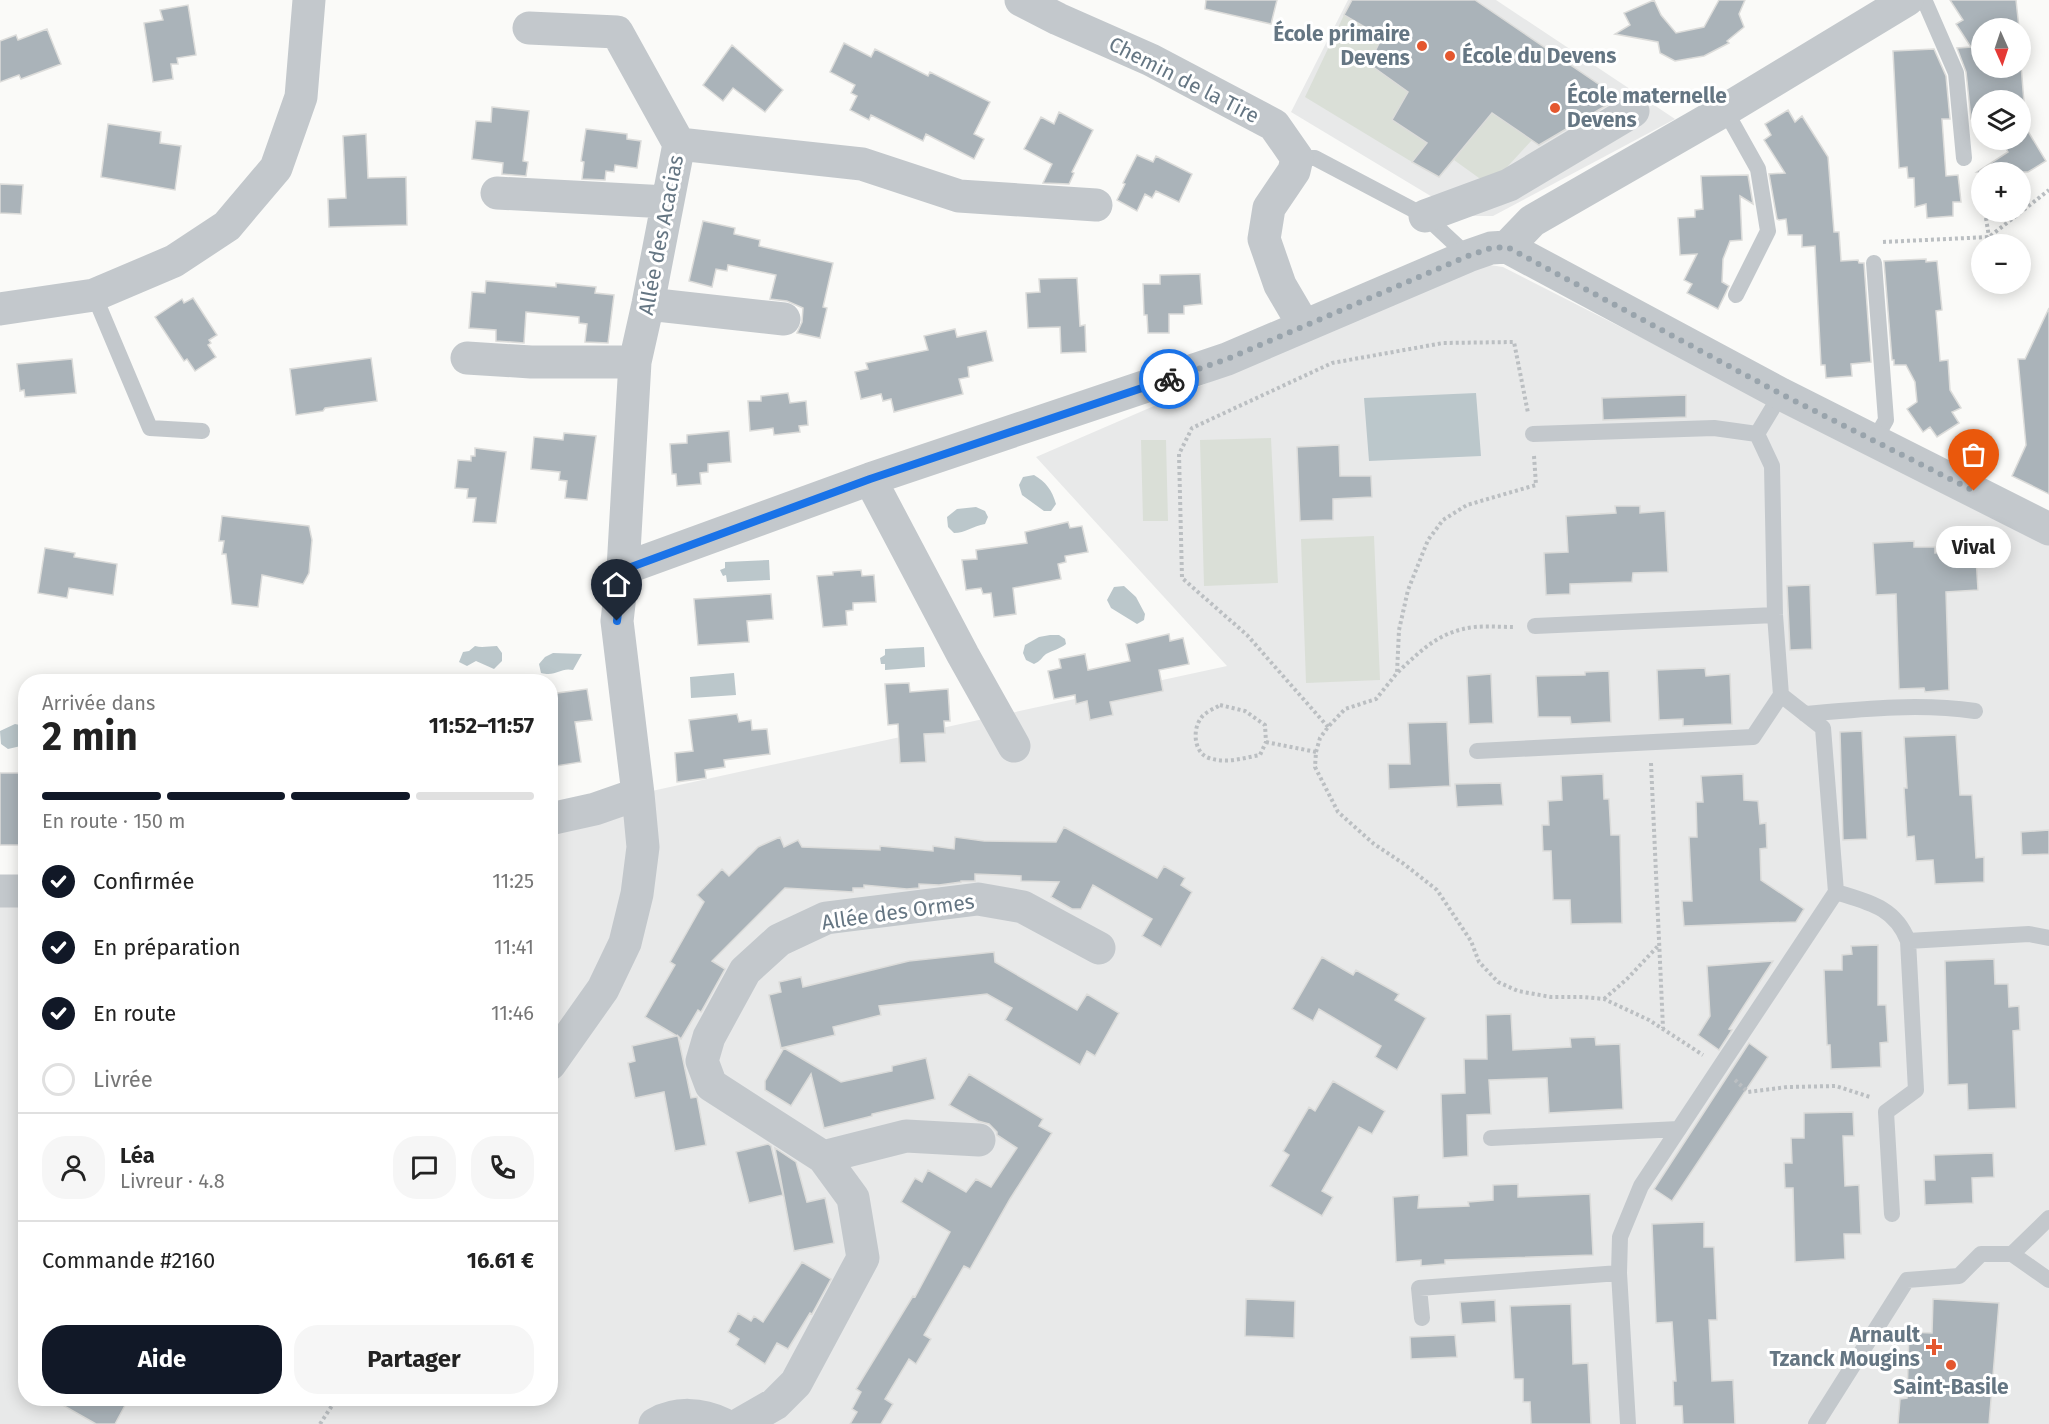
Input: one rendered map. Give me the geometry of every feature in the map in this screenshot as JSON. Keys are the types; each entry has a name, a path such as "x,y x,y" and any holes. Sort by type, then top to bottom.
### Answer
{"street":[{"path":"0,309 93,295 174,261 227,226 276,168 301,97 309,0"},
{"name":"Chemin de la Tire","path":"1021,0 1058,20 1151,60 1274,125 1297,158"},
{"path":"1507,247 1532,221 1725,110 1907,0"},
{"path":"529,28 617,32 679,144"},
{"path":"1425,216 1509,185 1633,111"},
{"name":"Allée des Acacias","path":"558,1053 603,989 625,943 637,894 642,847 638,794 617,621 623,570 635,362 679,144 862,164 959,196 1096,205"},
{"path":"1297,158 1294,171 1269,208 1264,239 1280,285 1304,326"},
{"path":"497,193 667,202"},
{"path":"623,570 870,479 1227,359 1468,256 1491,248 1507,247 1781,394 2048,526"},
{"path":"648,304 784,319"},
{"path":"467,358 531,362 635,362"},
{"path":"870,479 963,656 1014,746"},
{"path":"558,817 595,809 638,794"},
{"path":"0,891 18,891"},
{"name":"Allée des Ormes","path":"741,1424 775,1404 796,1383 862,1258 853,1198 823,1157 711,1085 702,1061 709,1037 745,971 779,940 826,918 978,899 1023,907 1099,948"},
{"path":"823,1157 906,1136 979,1140"},
{"path":"655,1424 664,1419 688,1415 711,1418 723,1424"}],"lane":[{"path":"1912,0 1926,4 1956,73 1964,158"},
{"path":"1725,110 1758,170 1768,231 1736,295"},
{"path":"1297,158 1315,158 1425,216 1468,256"},
{"path":"1874,263 1886,420 1874,441"},
{"path":"93,295 150,428 202,431"},
{"path":"1757,434 1781,394"},
{"path":"1533,434 1714,428 1757,434"},
{"path":"1477,752 1753,736 1781,695 1775,615 1772,466 1757,434"},
{"path":"1536,626 1775,615"},
{"path":"1628,1424 1619,1273 1620,1237 1641,1186 1836,892 1823,728 1781,695"},
{"path":"1805,714 1943,706 1975,711"},
{"path":"1836,892 1877,905 1903,927 1908,942 1916,1090 1887,1112 1892,1214"},
{"path":"1908,942 2029,934 2049,938"},
{"path":"1491,1138 1679,1129"},
{"path":"2012,1254 2049,1218"},
{"path":"1816,1424 1907,1280 1959,1276 1981,1254 2012,1254 2049,1280"},
{"path":"1422,1318 1419,1288 1619,1273"}],"path":[{"path":"1993,234 2049,190"},
{"path":"1874,263 1874,243 1971,238"},
{"path":"1328,727 1247,635 1182,578 1179,454 1192,428 1332,363 1443,343 1514,342 1533,434 1536,485 1467,505 1443,520 1428,540 1408,590 1399,630 1397,673"},
{"path":"1536,626 1464,628 1439,637 1397,673 1376,699 1345,709 1320,738 1316,752 1315,767 1338,812 1374,844 1437,890 1471,941 1479,962 1498,982 1518,991 1551,997 1604,999 1649,1020 1721,1066 1748,1092 1787,1087 1836,1086 1897,1105"},
{"path":"1220,705 1245,711 1265,725 1266,742 1260,755 1229,761 1207,758 1197,746 1196,727 1202,716 1220,705"},
{"path":"1266,742 1316,752"},
{"path":"1650,742 1663,1029"},
{"path":"1604,999 1627,980 1658,946"},
{"path":"320,1424 332,1406"}],"shaded area":[{"name":"École du Devens","path":"1348,0 1496,0 1675,119 1493,216 1464,216 1291,112"},
{"path":"1344,15 1382,37 1369,64 1408,92 1392,120 1427,143 1412,162 1305,97"},
{"path":"1492,113 1532,140 1497,178 1479,178 1454,160"},
{"path":"1483,264 1503,267 2049,545 2049,1424 0,1424 0,901 18,900 18,1406 558,1406 558,813 1227,666 1036,457"},
{"path":"1476,393 1481,456 1369,461 1364,398"},
{"path":"1271,438 1278,583 1204,586 1200,440"},
{"path":"1141,440 1166,440 1168,521 1143,521"},
{"path":"1034,475 1048,487 1053,495 1056,504 1051,511 1044,511 1022,495 1019,485 1023,477"},
{"path":"976,507 985,511 988,517 985,524 958,533 954,533 948,527 947,517 957,509"},
{"path":"1374,536 1380,680 1306,683 1301,539"},
{"path":"769,560 770,580 727,582 726,575 723,576 720,570 725,568 725,562"},
{"path":"1124,586 1136,597 1145,614 1144,620 1137,624 1111,608 1107,600 1114,587"},
{"path":"1059,635 1065,639 1066,644 1046,654 1034,664 1026,660 1023,653 1025,645 1039,637"},
{"path":"475,646 497,646 502,653 502,661 494,669 476,661 467,666 459,662 463,652"},
{"path":"924,647 925,667 885,670 885,664 881,664 880,658 885,655 885,649"},
{"path":"553,653 582,654 573,670 551,674 541,673 539,664"},
{"path":"734,673 736,695 691,698 690,677"},
{"path":"18,725 18,747 8,749 1,744 0,731"}],"building":[{"path":"1206,0 1277,0 1271,24 1205,9"},
{"path":"1352,0 1475,0 1619,98 1539,145 1492,113 1439,177 1412,162 1427,143 1392,120 1408,92 1369,64 1382,37 1344,15"},
{"path":"1654,0 1661,15 1676,33 1704,27 1719,0 1745,0 1739,14 1744,27 1727,41 1729,43 1704,56 1675,61 1660,53 1658,42 1615,34 1630,25 1624,13"},
{"path":"1950,0 2016,0 2018,18 1971,18 1971,47 1956,24 1963,20"},
{"path":"188,5 196,55 177,58 178,64 171,64 173,79 153,82 144,23 163,20 160,10"},
{"path":"47,29 61,64 21,79 19,75 0,82 0,41 16,35 18,40"},
{"path":"844,43 871,57 875,49 928,76 930,72 990,102 974,134 984,139 974,159 926,134 923,141 871,115 869,120 850,110 857,96 851,93 855,85 830,72"},
{"path":"732,45 783,90 765,112 733,88 723,101 703,85"},
{"path":"1971,47 1971,78 2022,78 2023,90 1971,90 1971,119 1966,72 1957,48"},
{"path":"1934,49 1946,76 1950,119 1942,119 1946,176 1958,175 1961,202 1953,202 1953,216 1927,218 1926,204 1915,207 1914,178 1908,178 1907,167 1899,168 1893,51"},
{"path":"492,107 529,111 523,161 528,162 526,176 502,174 503,163 472,159 476,121 491,122"},
{"path":"1788,110 1795,122 1802,116 1828,157 1834,232 1839,232 1841,261 1858,260 1859,263 1864,263 1871,362 1851,364 1852,376 1826,378 1825,365 1821,365 1815,246 1802,247 1802,235 1788,235 1786,219 1777,219 1769,174 1785,173 1764,140 1771,135 1765,124"},
{"path":"1059,112 1093,130 1072,172 1074,173 1069,184 1043,183 1052,164 1024,149 1041,117 1054,124"},
{"path":"108,124 161,132 160,143 181,146 175,190 101,177"},
{"path":"586,129 627,134 627,139 641,141 637,168 615,165 614,172 606,171 605,180 582,179 584,162 581,161"},
{"path":"366,134 368,178 406,177 407,225 329,227 328,199 346,198 343,136"},
{"path":"2031,136 2046,161 2031,170 2031,162 1992,162 2008,152 2007,150 2031,150"},
{"path":"1137,155 1153,162 1156,156 1192,174 1179,202 1156,191 1152,198 1145,194 1137,211 1117,200"},
{"path":"1748,175 1753,204 1740,196 1742,240 1730,241 1723,259 1722,282 1729,286 1718,309 1687,293 1692,284 1684,280 1697,254 1680,255 1678,218 1695,217 1695,210 1703,209 1701,176"},
{"path":"0,184 23,185 21,214 0,213"},
{"path":"703,221 735,228 734,234 760,240 759,246 833,263 823,307 827,308 820,338 797,333 802,322 803,308 787,301 770,299 776,275 728,265 727,271 716,269 712,287 689,281"},
{"path":"1926,259 1926,262 1937,261 1942,310 1936,311 1940,361 1948,360 1950,390 1961,408 1952,412 1959,423 1937,437 1930,427 1923,432 1907,409 1917,402 1915,382 1906,365 1894,365 1894,360 1892,360 1884,261"},
{"path":"1200,274 1202,304 1184,306 1184,314 1169,314 1169,333 1148,333 1147,315 1144,315 1143,284 1160,284 1160,275"},
{"path":"1077,278 1080,326 1085,325 1086,352 1061,353 1060,327 1028,328 1026,293 1040,292 1039,279"},
{"path":"486,281 556,287 556,283 596,287 595,293 614,295 608,343 585,342 587,324 579,323 579,317 526,312 524,343 496,341 496,330 469,328 472,292 485,293"},
{"path":"193,298 217,335 209,340 211,343 208,345 216,357 195,371 187,359 184,361 155,317 182,299 184,303"},
{"path":"2049,308 2049,494 2012,476 2026,445 2018,359 2025,359"},
{"path":"955,329 957,337 986,331 993,361 968,367 969,377 959,379 963,394 894,412 891,399 883,401 881,394 861,399 855,372 868,369 866,363 928,350 924,336"},
{"path":"371,358 377,401 325,408 323,411 296,415 290,369"},
{"path":"72,359 76,393 25,397 24,390 20,391 17,364"},
{"path":"788,393 790,403 806,401 808,425 799,426 800,432 774,435 773,428 750,431 748,401 761,401 761,396"},
{"path":"1686,395 1686,417 1603,420 1602,398"},
{"path":"729,431 731,462 708,464 708,472 700,473 701,484 677,486 676,474 672,474 670,444 687,443 687,435"},
{"path":"564,433 596,436 587,500 565,498 567,481 559,480 560,472 531,469 534,437 563,440"},
{"path":"1339,445 1340,476 1371,476 1372,497 1333,499 1333,520 1300,521 1297,447"},
{"path":"475,448 506,452 496,523 473,522 476,498 467,498 468,489 455,488 458,460 471,461 471,456 475,456"},
{"path":"1615,506 1640,506 1640,513 1665,511 1668,572 1633,573 1632,582 1570,584 1570,594 1546,595 1544,553 1568,552 1566,516 1616,513"},
{"path":"222,516 309,526 312,540 309,573 303,584 262,575 258,607 232,604 226,554 222,554 224,541 219,541"},
{"path":"1068,522 1070,528 1082,526 1088,552 1065,556 1066,562 1058,564 1061,579 1013,588 1016,614 994,617 991,593 983,594 981,588 966,590 962,560 977,559 976,550 1027,543 1025,532"},
{"path":"1914,541 1914,547 1935,547 1935,553 1956,552 1956,558 1976,557 1978,590 1946,592 1949,690 1925,692 1924,688 1899,689 1896,594 1876,595 1873,543"},
{"path":"45,548 75,553 74,557 117,564 113,595 69,588 67,598 38,593"},
{"path":"861,570 862,576 874,575 876,602 853,603 853,610 846,611 847,625 823,627 817,576 833,575 833,572"},
{"path":"1810,585 1812,649 1790,650 1787,586"},
{"path":"771,594 773,619 747,621 749,642 698,645 694,599"},
{"path":"1169,634 1170,641 1183,638 1189,664 1159,670 1163,691 1110,702 1113,715 1090,720 1087,701 1076,704 1075,695 1054,699 1048,671 1061,668 1059,659 1085,654 1088,670 1130,661 1126,644"},
{"path":"1705,668 1706,676 1730,674 1732,724 1683,726 1683,719 1659,720 1657,670"},
{"path":"1609,671 1611,722 1571,724 1570,717 1538,717 1536,676 1585,675 1585,672"},
{"path":"1491,674 1493,723 1469,724 1467,676"},
{"path":"909,683 910,692 948,689 950,721 944,721 945,733 924,734 926,762 900,763 898,724 888,725 885,684"},
{"path":"587,689 592,720 575,722 581,762 558,766 558,693"},
{"path":"737,714 739,722 751,720 752,730 767,729 770,754 724,760 725,767 705,770 706,778 677,782 675,753 693,751 689,720"},
{"path":"1447,722 1450,786 1389,789 1388,764 1410,764 1408,723"},
{"path":"1862,731 1867,839 1843,840 1840,732"},
{"path":"1956,735 1960,795 1972,795 1976,858 1984,857 1984,882 1935,884 1933,860 1916,861 1914,836 1907,837 1904,737"},
{"path":"0,773 18,773 18,845 0,845"},
{"path":"1603,774 1604,799 1609,799 1611,835 1620,835 1622,923 1571,924 1570,900 1553,900 1551,851 1543,851 1542,825 1549,825 1548,801 1562,800 1561,776"},
{"path":"1743,774 1744,800 1758,801 1760,824 1766,823 1767,848 1760,849 1761,880 1804,909 1796,922 1684,926 1682,901 1692,901 1689,837 1697,837 1696,802 1703,802 1701,776"},
{"path":"1501,783 1503,805 1457,807 1455,784"},
{"path":"1064,827 1157,878 1164,866 1185,878 1181,885 1192,892 1161,947 1142,936 1152,919 1093,885 1081,909 1072,909 1051,897 1059,882 1021,881 1021,876 975,874 975,881 939,885 919,884 919,888 907,889 864,885 864,888 853,888 853,892 785,888 712,961 725,969 701,1012 698,1010 681,1039 678,1036 691,1098 697,1097 706,1145 675,1151 664,1092 635,1098 628,1063 635,1061 632,1046 677,1036 645,1017 675,965 670,962 704,902 697,895 722,869 729,876 758,847 780,837 784,847 798,840 802,847 880,850 880,846 933,851 933,846 954,849 955,837 984,841 1056,842"},
{"path":"2049,830 2049,854 2022,855 2021,832"},
{"path":"1878,945 1878,1005 1886,1005 1888,1042 1880,1043 1881,1067 1831,1069 1830,1045 1827,1045 1824,970 1842,970 1842,955 1852,954 1851,946"},
{"path":"994,952 995,962 1077,1010 1087,994 1119,1013 1095,1056 1087,1051 1080,1065 1005,1020 1012,1008 987,994 879,1006 881,1015 833,1027 835,1035 781,1048 769,995 781,992 779,982 801,977 803,987 909,961"},
{"path":"1322,957 1353,975 1356,970 1399,994 1395,1000 1426,1018 1397,1070 1375,1057 1381,1046 1319,1009 1313,1021 1292,1009"},
{"path":"1994,959 1995,984 2008,984 2009,1007 2019,1006 2020,1030 2013,1031 2016,1108 1968,1110 1967,1084 1948,1085 1945,961"},
{"path":"1773,961 1729,1029 1732,1030 1719,1050 1698,1035 1710,1016 1707,966"},
{"path":"1511,1014 1513,1050 1571,1047 1570,1038 1595,1037 1596,1045 1620,1044 1623,1109 1549,1113 1547,1078 1489,1080 1491,1114 1467,1115 1468,1156 1443,1158 1441,1094 1465,1093 1464,1059 1487,1059 1486,1015"},
{"path":"1749,1043 1768,1057 1672,1201 1654,1189"},
{"path":"784,1048 841,1082 892,1071 892,1066 926,1058 935,1099 824,1128 811,1074 791,1106 765,1090 765,1081"},
{"path":"969,1074 1043,1119 1039,1126 1052,1133 1010,1199 970,1269 964,1266 924,1335 931,1339 916,1364 909,1359 885,1399 893,1404 881,1424 850,1424 857,1412 852,1409 861,1392 856,1389 913,1296 915,1297 950,1232 901,1202 915,1178 922,1182 928,1170 966,1192 976,1179 991,1187 1017,1148 997,1135 989,1124 978,1121 949,1105"},
{"path":"1333,1081 1385,1111 1372,1134 1359,1127 1322,1191 1333,1197 1322,1216 1270,1186 1289,1155 1283,1151 1309,1107 1315,1111"},
{"path":"1853,1112 1854,1136 1843,1136 1845,1186 1859,1185 1861,1234 1844,1234 1845,1259 1795,1262 1793,1188 1785,1188 1784,1163 1792,1163 1791,1138 1804,1138 1804,1113"},
{"path":"768,1144 771,1146 783,1195 749,1203 736,1152"},
{"path":"775,1148 796,1162 807,1202 825,1198 834,1243 794,1251"},
{"path":"1993,1153 1994,1177 1972,1178 1973,1203 1925,1205 1924,1180 1935,1180 1934,1155"},
{"path":"1518,1184 1518,1197 1590,1194 1593,1255 1445,1260 1445,1264 1421,1266 1421,1260 1396,1262 1393,1197 1419,1195 1418,1208 1469,1206 1468,1202 1493,1200 1493,1185"},
{"path":"1704,1222 1704,1247 1714,1247 1717,1320 1709,1320 1712,1381 1733,1380 1735,1424 1683,1424 1682,1406 1674,1406 1673,1381 1676,1381 1672,1322 1656,1323 1652,1224"},
{"path":"802,1262 831,1279 812,1314 810,1313 788,1349 777,1343 765,1364 736,1345 739,1339 728,1332 738,1313 751,1321 754,1316 763,1322"},
{"path":"1246,1299 1295,1301 1294,1338 1245,1336"},
{"name":"Saint-Basile","path":"1933,1299 1999,1303 1989,1424 1898,1424 1900,1399 1907,1398 1909,1332 1932,1333"},
{"path":"1495,1300 1496,1322 1462,1324 1460,1302"},
{"path":"1571,1304 1573,1364 1588,1363 1591,1424 1531,1424 1530,1402 1523,1402 1523,1379 1514,1379 1510,1306"},
{"path":"1455,1335 1457,1357 1411,1359 1410,1337"},
{"path":"64,1406 125,1406 115,1424 96,1424"}],"way so far":[{"path":"1169,379 1227,359 1468,256 1491,248 1507,247 1781,394 1974,491"}],"place":[{"name":"École primaire Devens","path":"1422,46"},
{"name":"École du Devens","path":"1450,56"},
{"name":"École maternelle Devens","path":"1555,108"},
{"name":"Vival","path":"1974,491"},
{"name":"Arnault Tzanck Mougins","path":"1934,1347"},
{"name":"Saint-Basile","path":"1951,1365"}],"route":[{"path":"617,621 623,570 870,479 1169,379"}]}
